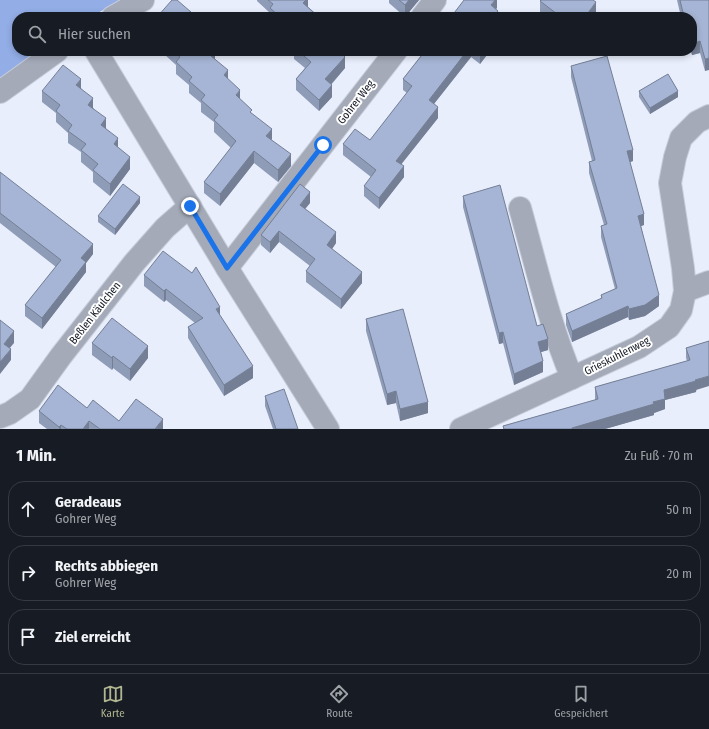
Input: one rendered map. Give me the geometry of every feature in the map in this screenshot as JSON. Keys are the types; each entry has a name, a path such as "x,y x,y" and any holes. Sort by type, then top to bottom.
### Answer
{"street":[{"path":"122,12 143,0"},
{"path":"426,12 436,0"},
{"path":"0,92 50,56"},
{"path":"99,56 227,268 328,429"},
{"name":"Gohrer Weg","path":"227,268 392,56"},
{"name":"Grieskuhlenweg","path":"461,429 639,347 669,327 680,310 685,291 670,183 674,157 681,138 698,122 709,116"},
{"name":"Beßlen Käulchen","path":"0,417 10,413 30,399 61,356 134,263 165,228 190,206"},
{"path":"520,208 546,303 572,378"},
{"path":"685,291 709,282"}],"shaded area":[{"path":"0,0 120,0 100,12 12,12 12,56 33,56 0,80"}],"building":[{"path":"172,0 177,0 191,12 161,12"},
{"path":"268,0 306,0 303,3 313,12 274,12 270,8 273,4"},
{"path":"399,0 409,0 405,5"},
{"path":"464,0 495,0 491,5 498,11 497,12 455,12"},
{"path":"593,0 596,2 589,12 554,12 540,1"},
{"path":"680,0 709,0 709,58 705,59 700,41 697,42 697,12 683,12"},
{"path":"179,56 211,56 228,70 224,75 240,90 236,95 252,110 250,112 272,129 266,136 291,154 278,170 254,151 220,194 204,182 236,141 214,120 218,115 201,100 205,95 189,81 192,77 176,62 180,57"},
{"path":"304,56 345,57 325,79 332,85 319,100 296,79 311,62"},
{"path":"421,56 463,56 429,100 438,107 396,161 404,166 379,198 364,186 376,170 343,144 355,129 370,140 412,86 403,79"},
{"path":"607,56 633,150 627,151 644,214 638,216 659,295 645,305 629,309 628,306 572,331 566,314 602,298 601,295 617,288 601,226 607,224 589,162 595,160 571,66"},
{"path":"63,65 81,79 76,85 93,98 88,105 106,118 101,125 118,138 114,144 130,157 110,184 93,170 98,164 81,150 86,144 68,131 72,125 56,111 60,105 42,91"},
{"path":"668,74 678,91 650,108 639,91"},
{"path":"0,172 93,244 81,258 86,262 42,318 25,305 61,260 0,213"},
{"path":"123,184 140,197 115,229 98,216"},
{"path":"300,184 310,192 300,205 336,232 327,245 362,272 341,299 306,271 315,259 279,231 270,242 261,235"},
{"path":"500,185 537,326 543,324 548,339 538,342 543,361 514,374 503,332 499,333 463,196"},
{"path":"163,251 192,273 196,267 220,307 216,309 253,366 224,385 188,327 203,318 166,289 164,291 144,275"},
{"path":"403,309 428,402 400,409 396,391 387,394 366,319"},
{"path":"112,318 148,346 130,369 92,343"},
{"path":"0,320 14,331 4,344 11,349 0,362"},
{"path":"709,341 709,376 664,390 665,399 653,402 654,404 572,429 504,429 503,426 598,399 595,387 690,360 686,348"},
{"path":"58,385 87,408 93,400 119,421 136,399 163,419 155,429 100,429 89,421 83,429 67,429 61,425 59,427 39,411"},
{"path":"284,389 298,429 276,429 265,396"}],"route":[{"path":"190,206 227,268 323,145"}]}
